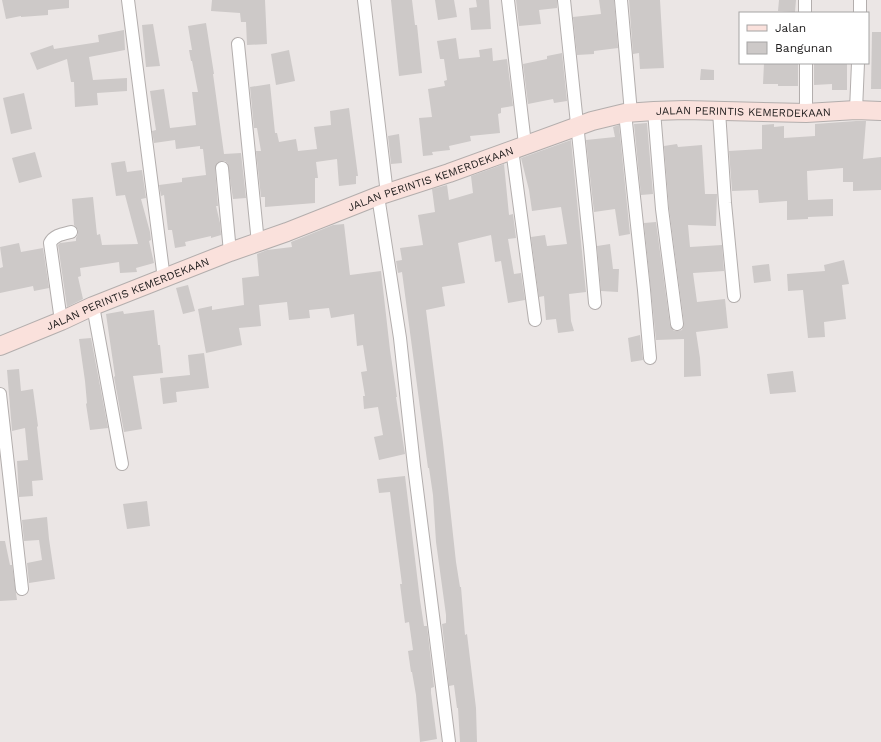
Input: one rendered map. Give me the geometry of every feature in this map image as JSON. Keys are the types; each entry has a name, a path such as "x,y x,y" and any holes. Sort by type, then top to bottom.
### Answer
{"street":[{"path":"128,0 164,279"},
{"path":"364,0 382,195 414,466 450,742"},
{"path":"508,0 519,147 535,320"},
{"path":"564,0 595,302"},
{"path":"621,0 628,113 650,358"},
{"path":"805,0 805,12"},
{"path":"860,0 860,12"},
{"path":"238,44 258,243"},
{"path":"806,64 806,113"},
{"path":"856,110 858,64"},
{"name":"JALAN PERINTIS KEMERDEKAAN","path":"0,346 93,306 230,252 258,243 382,195 449,173 577,126 628,113 654,111 806,113 856,110 881,111"},
{"path":"654,111 662,209 677,324"},
{"path":"719,111 725,203 734,296"},
{"path":"222,168 230,252"},
{"path":"61,321 50,243 55,236 71,232"},
{"path":"93,306 122,464"},
{"path":"0,394 22,589"}],"building":[{"path":"2,0 69,0 69,8 48,10 48,15 21,16 6,19"},
{"path":"212,0 265,0 267,44 247,45 246,22 241,22 240,13 211,11"},
{"path":"391,0 412,0 415,25 417,25 422,73 399,76"},
{"path":"435,0 454,0 457,17 438,20"},
{"path":"476,0 489,0 491,29 471,30 469,8 477,7"},
{"path":"516,0 557,0 557,8 539,10 541,24 519,26"},
{"path":"599,0 614,0 618,48 594,51 594,54 577,55 573,17 601,14"},
{"path":"629,0 660,0 664,68 640,69 639,53 633,54"},
{"path":"779,0 796,0 795,12 778,11"},
{"path":"206,23 224,154 241,153 246,198 233,199 228,164 225,161 218,162 215,168 218,206 216,206 221,235 185,242 186,246 175,248 172,230 168,230 164,195 161,196 159,185 182,182 182,178 206,175 203,149 200,149 200,146 176,149 175,140 154,143 152,131 156,130 150,91 164,89 170,128 196,125 192,92 198,92 189,50 192,50 188,26"},
{"path":"153,24 160,66 146,67 142,25"},
{"path":"124,30 125,50 89,57 93,80 127,78 127,91 97,93 98,105 75,107 74,82 71,82 67,59 37,70 30,53 53,45 54,49 99,42 98,35"},
{"path":"872,32 881,32 881,89 871,89"},
{"path":"456,38 459,59 480,57 479,50 492,48 493,61 507,59 513,106 501,108 501,113 498,114 500,133 470,136 471,141 449,146 450,150 432,152 433,155 423,156 419,118 432,117 428,89 445,86 444,81 447,80 444,59 440,59 437,41"},
{"path":"289,50 295,81 276,85 271,54"},
{"path":"562,53 567,101 554,103 553,99 528,104 523,64 547,59 547,56"},
{"path":"764,64 798,64 798,86 763,84"},
{"path":"814,64 847,64 847,90 832,90 832,84 814,85"},
{"path":"701,69 714,70 714,80 700,80"},
{"path":"270,84 275,133 277,133 279,142 296,139 298,151 317,149 314,127 331,125 330,111 349,108 358,176 356,176 356,184 339,186 337,159 316,162 318,178 315,178 315,203 265,207 265,197 261,197 256,151 261,151 257,128 254,128 250,87"},
{"path":"24,93 32,129 11,134 3,98"},
{"path":"866,121 863,159 881,157 881,190 853,191 853,182 843,182 843,168 807,171 808,200 833,199 833,216 787,220 787,201 759,203 758,190 732,191 729,151 762,149 762,125 774,124 774,127 784,126 784,138 815,136 815,124"},
{"path":"647,123 653,194 641,195 634,124"},
{"path":"619,125 630,234 619,236 615,209 594,212 586,140 615,137 613,127"},
{"path":"399,134 402,163 391,164 388,136"},
{"path":"571,140 586,292 569,294 571,321 574,331 558,333 556,319 546,320 544,296 539,297 531,237 545,235 547,246 567,244 561,207 532,211 529,190 521,158"},
{"path":"677,144 678,147 702,145 705,194 717,194 716,226 688,225 690,247 722,245 724,271 693,273 697,302 725,299 728,328 696,332 701,376 684,377 684,339 656,340 644,223 656,222 670,325 674,331 678,331 682,330 684,323 669,208 664,146"},
{"path":"35,152 42,177 19,183 12,158"},
{"path":"125,161 127,172 142,170 146,198 141,199 150,232 151,240 149,241 154,263 136,268 137,272 120,273 119,262 80,268 81,276 78,277 83,299 67,307 58,245 60,243 76,241 78,230 74,225 72,199 93,197 97,235 100,234 102,245 138,244 125,195 116,196 111,163"},
{"path":"504,164 509,215 513,214 516,238 508,239 514,274 521,273 525,300 508,303 501,261 495,262 491,235 458,243 465,283 442,287 445,306 426,310 456,562 461,587 465,635 467,634 476,708 477,742 460,742 458,708 454,685 449,686 442,624 446,623 446,615 436,542 433,495 428,468 402,272 398,273 396,261 402,260 400,248 423,245 418,215 435,212 432,189 447,185 449,200 473,193 471,176"},
{"path":"344,224 350,275 381,271 396,397 405,454 379,460 374,437 383,435 378,407 364,409 363,396 365,396 361,372 367,371 363,345 357,346 354,314 331,318 329,308 309,310 310,318 289,320 287,302 259,305 261,326 239,328 242,345 206,353 198,309 212,306 212,310 244,305 242,278 259,276 257,254 267,250 292,247 291,242 333,225"},
{"path":"19,243 21,252 43,248 49,288 34,291 33,286 0,293 0,268 3,267 0,247"},
{"path":"610,244 613,269 619,269 618,292 601,291 597,246"},
{"path":"844,260 849,284 842,285 846,319 824,322 825,337 808,338 803,290 788,291 787,274 825,271 824,265"},
{"path":"769,264 771,281 754,283 752,266"},
{"path":"188,285 195,311 183,314 176,288"},
{"path":"154,310 163,373 133,376 142,429 124,432 114,377 106,314 123,311 124,314"},
{"path":"640,335 643,360 631,362 628,338"},
{"path":"91,338 108,428 90,430 79,339"},
{"path":"204,353 209,388 176,392 177,402 163,404 160,378 190,375 188,355"},
{"path":"19,369 21,391 33,389 43,480 32,481 33,496 19,497 17,461 28,460 25,428 12,431 7,370"},
{"path":"793,371 796,392 770,394 767,374"},
{"path":"405,476 420,600 424,626 427,626 434,687 431,688 431,693 437,739 420,742 416,695 408,651 413,650 409,622 405,623 400,584 402,584 390,492 379,493 377,479"},
{"path":"147,501 150,526 127,529 123,504"},
{"path":"47,517 55,579 29,583 27,563 42,560 39,540 24,541 22,520"},
{"path":"0,541 5,541 10,565 12,565 17,600 0,601"}]}
